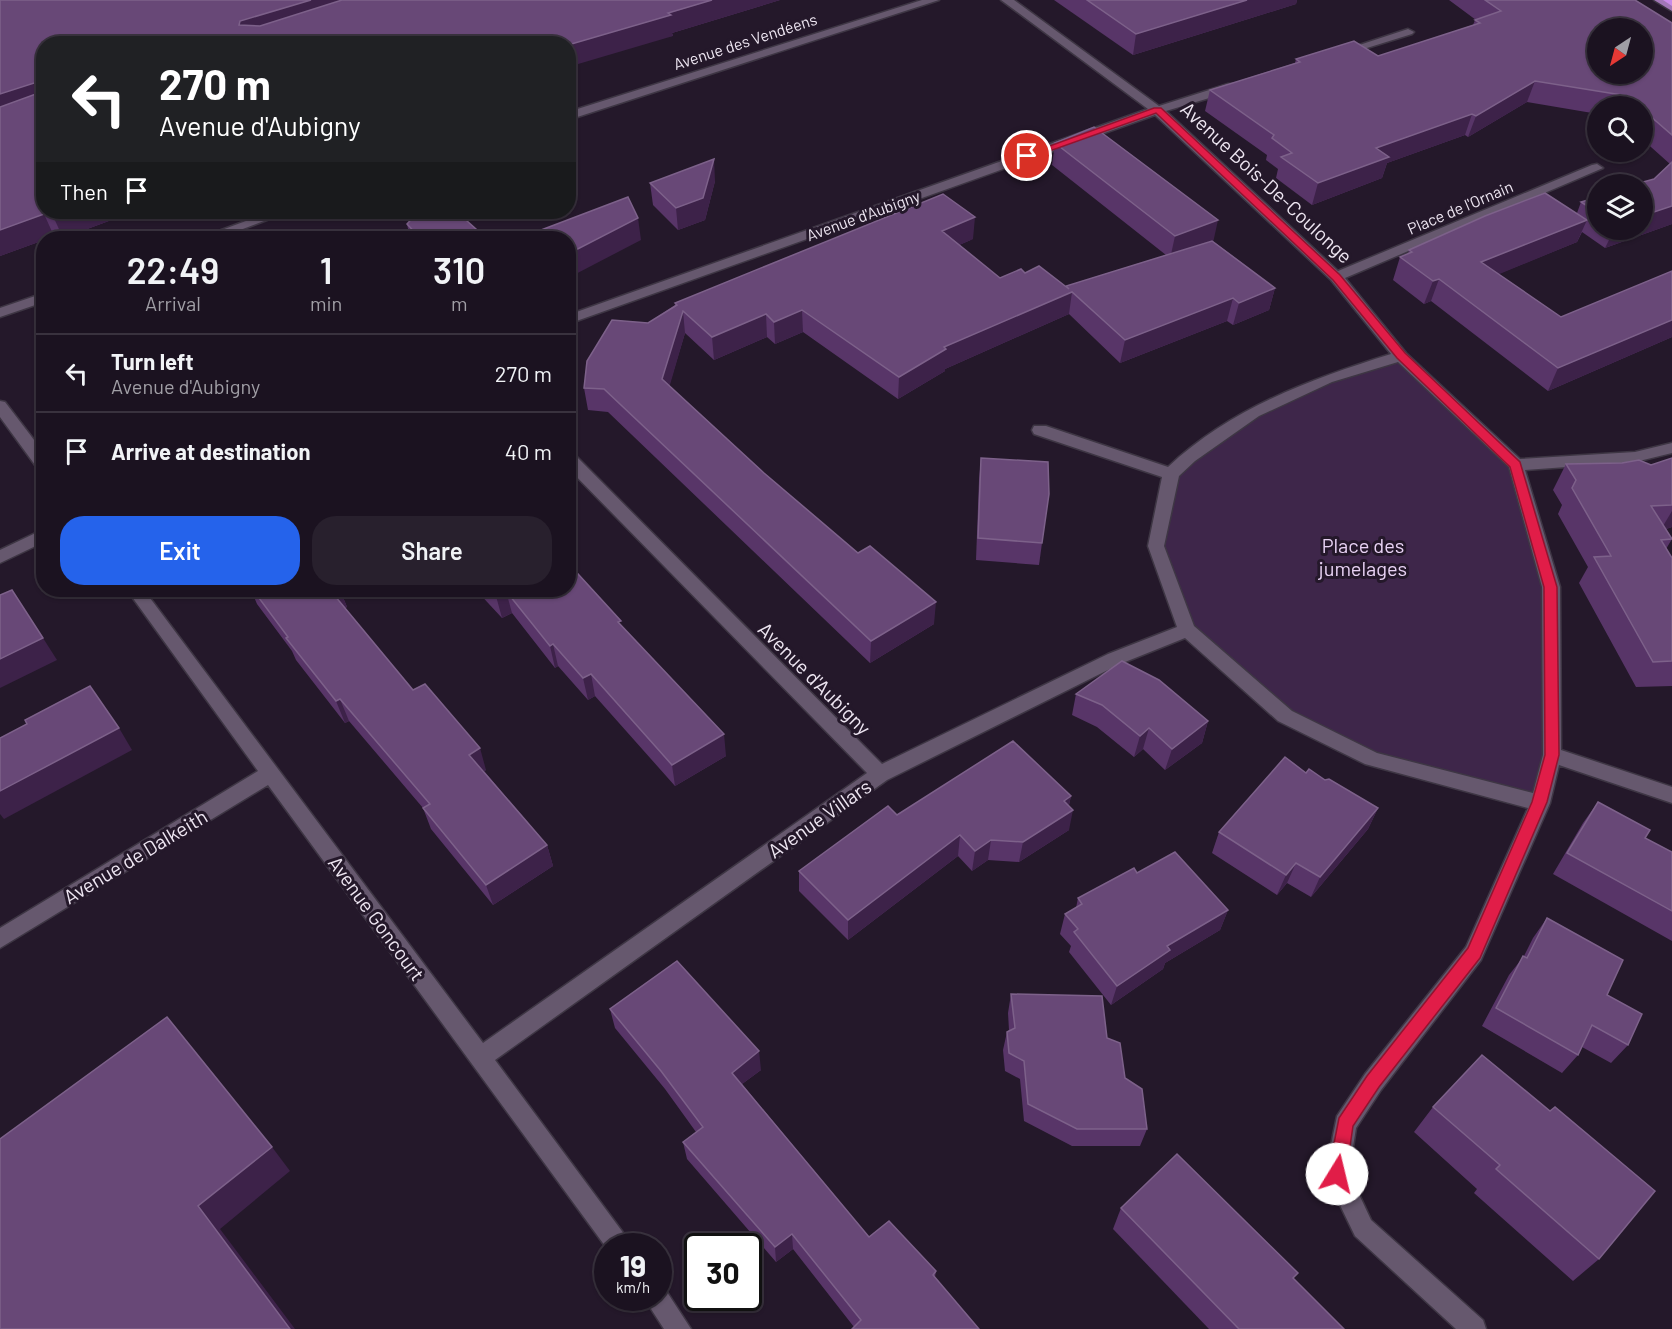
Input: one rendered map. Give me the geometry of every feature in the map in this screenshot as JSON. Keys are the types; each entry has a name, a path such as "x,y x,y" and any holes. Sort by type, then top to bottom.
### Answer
{"main road":[{"path":"1660,0 1672,8"}],"street":[{"name":"Avenue des Vendéens","path":"576,113 933,0"},
{"name":"Avenue Bois-De-Coulonge","path":"1007,0 1157,110 1336,277 1401,356 1516,465"},
{"path":"1329,57 1408,33"},
{"name":"Avenue d'Aubigny","path":"576,318 1157,110 1249,82"},
{"name":"Place de l'Ornain","path":"1336,277 1597,168"},
{"path":"227,231 261,219"},
{"path":"0,313 36,300"},
{"path":"1401,356 1328,379 1254,412 1189,458 1171,474 1156,546 1188,630 1285,716 1372,759 1540,802"},
{"path":"0,406 36,454"},
{"path":"1040,430 1171,474"},
{"path":"1474,1329 1363,1228 1337,1174 1345,1124 1373,1082 1474,952 1540,802 1552,755 1551,587 1516,465 1635,457 1672,448"},
{"name":"Avenue d'Aubigny","path":"576,466 880,774"},
{"path":"0,557 36,538"},
{"name":"Avenue Goncourt","path":"140,597 609,1233"},
{"name":"Avenue Villars","path":"480,1058 880,774 1114,659 1188,630"},
{"path":"1552,755 1672,795"},
{"name":"Avenue de Dalkeith","path":"0,939 271,773"},
{"path":"666,1311 679,1329"}],"green space":[{"name":"Place des jumelages","path":"1401,356 1516,465 1551,587 1552,755 1540,803 1372,759 1285,716 1187,630 1156,546 1171,474 1254,412"}],"building":[{"path":"0,0 311,0 240,21 239,25 260,26 342,0 712,0 668,13 671,15 576,43 576,36 36,36 36,84 34,83 0,94"},
{"path":"1087,0 1247,0 1136,34"},
{"path":"1485,0 1635,0 1672,23 1672,135 1653,119 1653,96 1628,96 1535,81 1476,116 1472,114 1376,148 1389,157 1318,183 1281,157 1292,153 1272,138 1274,135 1210,90 1300,62 1296,59 1354,41 1378,56 1480,23 1475,20 1501,11"},
{"path":"36,94 36,217 0,230 0,107"},
{"path":"1094,127 1218,220 1175,236 1055,143"},
{"path":"714,159 703,198 676,208 650,183"},
{"path":"1672,162 1672,206 1653,212 1653,179"},
{"path":"1545,193 1587,220 1481,262 1561,317 1672,271 1672,320 1558,368 1439,279 1433,281 1400,257 1412,252 1409,250 1485,216"},
{"path":"943,194 975,217 942,231 1000,278 1021,269 1025,273 1039,266 1069,289 1066,286 1212,241 1275,288 1239,303 1233,298 1125,340 1072,292 944,347 946,349 899,377 802,310 774,322 766,314 712,337 683,311 662,379 764,473 858,553 870,546 936,602 871,641 604,389 584,388 587,361 612,320 648,323 677,305 675,303"},
{"path":"628,197 638,218 576,250 576,231 538,231 570,219 576,219 576,217"},
{"path":"412,219 465,219 478,231 414,231 407,224"},
{"path":"981,458 1048,462 1049,494 1042,543 978,538"},
{"path":"1672,458 1672,505 1651,506 1672,539 1661,540 1672,558 1672,661 1653,662 1594,557 1611,556 1572,488 1576,480 1566,464 1622,463 1639,460 1651,465"},
{"path":"576,572 621,621 618,622 724,734 672,765 591,674 583,678 553,644 550,646 511,597 576,597"},
{"path":"12,590 43,638 0,659 0,595"},
{"path":"258,597 336,597 413,690 425,684 480,748 469,755 547,845 486,885 423,808 430,804 340,699 336,701 286,638 288,637"},
{"path":"1122,661 1159,680 1208,721 1172,749 1149,728 1140,736 1102,705 1076,694"},
{"path":"90,686 119,728 0,791 0,738 27,724 25,720"},
{"path":"1013,741 1071,796 1064,801 1073,810 1023,842 991,840 975,851 960,835 848,920 799,871 888,806 897,815"},
{"path":"1285,757 1306,773 1309,769 1378,808 1320,877 1296,863 1286,875 1219,832"},
{"path":"1598,802 1650,830 1645,838 1672,852 1672,911 1567,853"},
{"path":"1175,852 1228,910 1167,946 1170,950 1117,986 1074,932 1078,929 1065,914 1082,904 1078,898 1134,868 1137,873"},
{"path":"1547,918 1623,960 1607,995 1642,1014 1628,1045 1592,1025 1578,1055 1496,1008 1523,956 1527,958"},
{"path":"677,961 759,1051 732,1073 869,1237 889,1221 936,1271 933,1275 979,1329 852,1329 861,1320 792,1234 775,1247 683,1142 703,1127 610,1009"},
{"path":"1011,994 1102,996 1107,1038 1120,1043 1125,1078 1142,1089 1147,1129 1077,1129 1028,1104 1024,1061 1009,1053 1007,1032 1015,1028"},
{"path":"167,1017 272,1147 198,1206 290,1329 0,1329 0,1139"},
{"path":"1482,1055 1550,1111 1555,1107 1655,1191 1599,1259 1496,1169 1500,1165 1433,1107"},
{"path":"1177,1154 1298,1273 1293,1278 1344,1329 1239,1329 1121,1208"}],"route":[{"path":"1027,156 1157,110 1336,277 1401,356 1516,465 1551,587 1552,755 1540,802 1474,952 1373,1082 1345,1124 1337,1174"}]}
